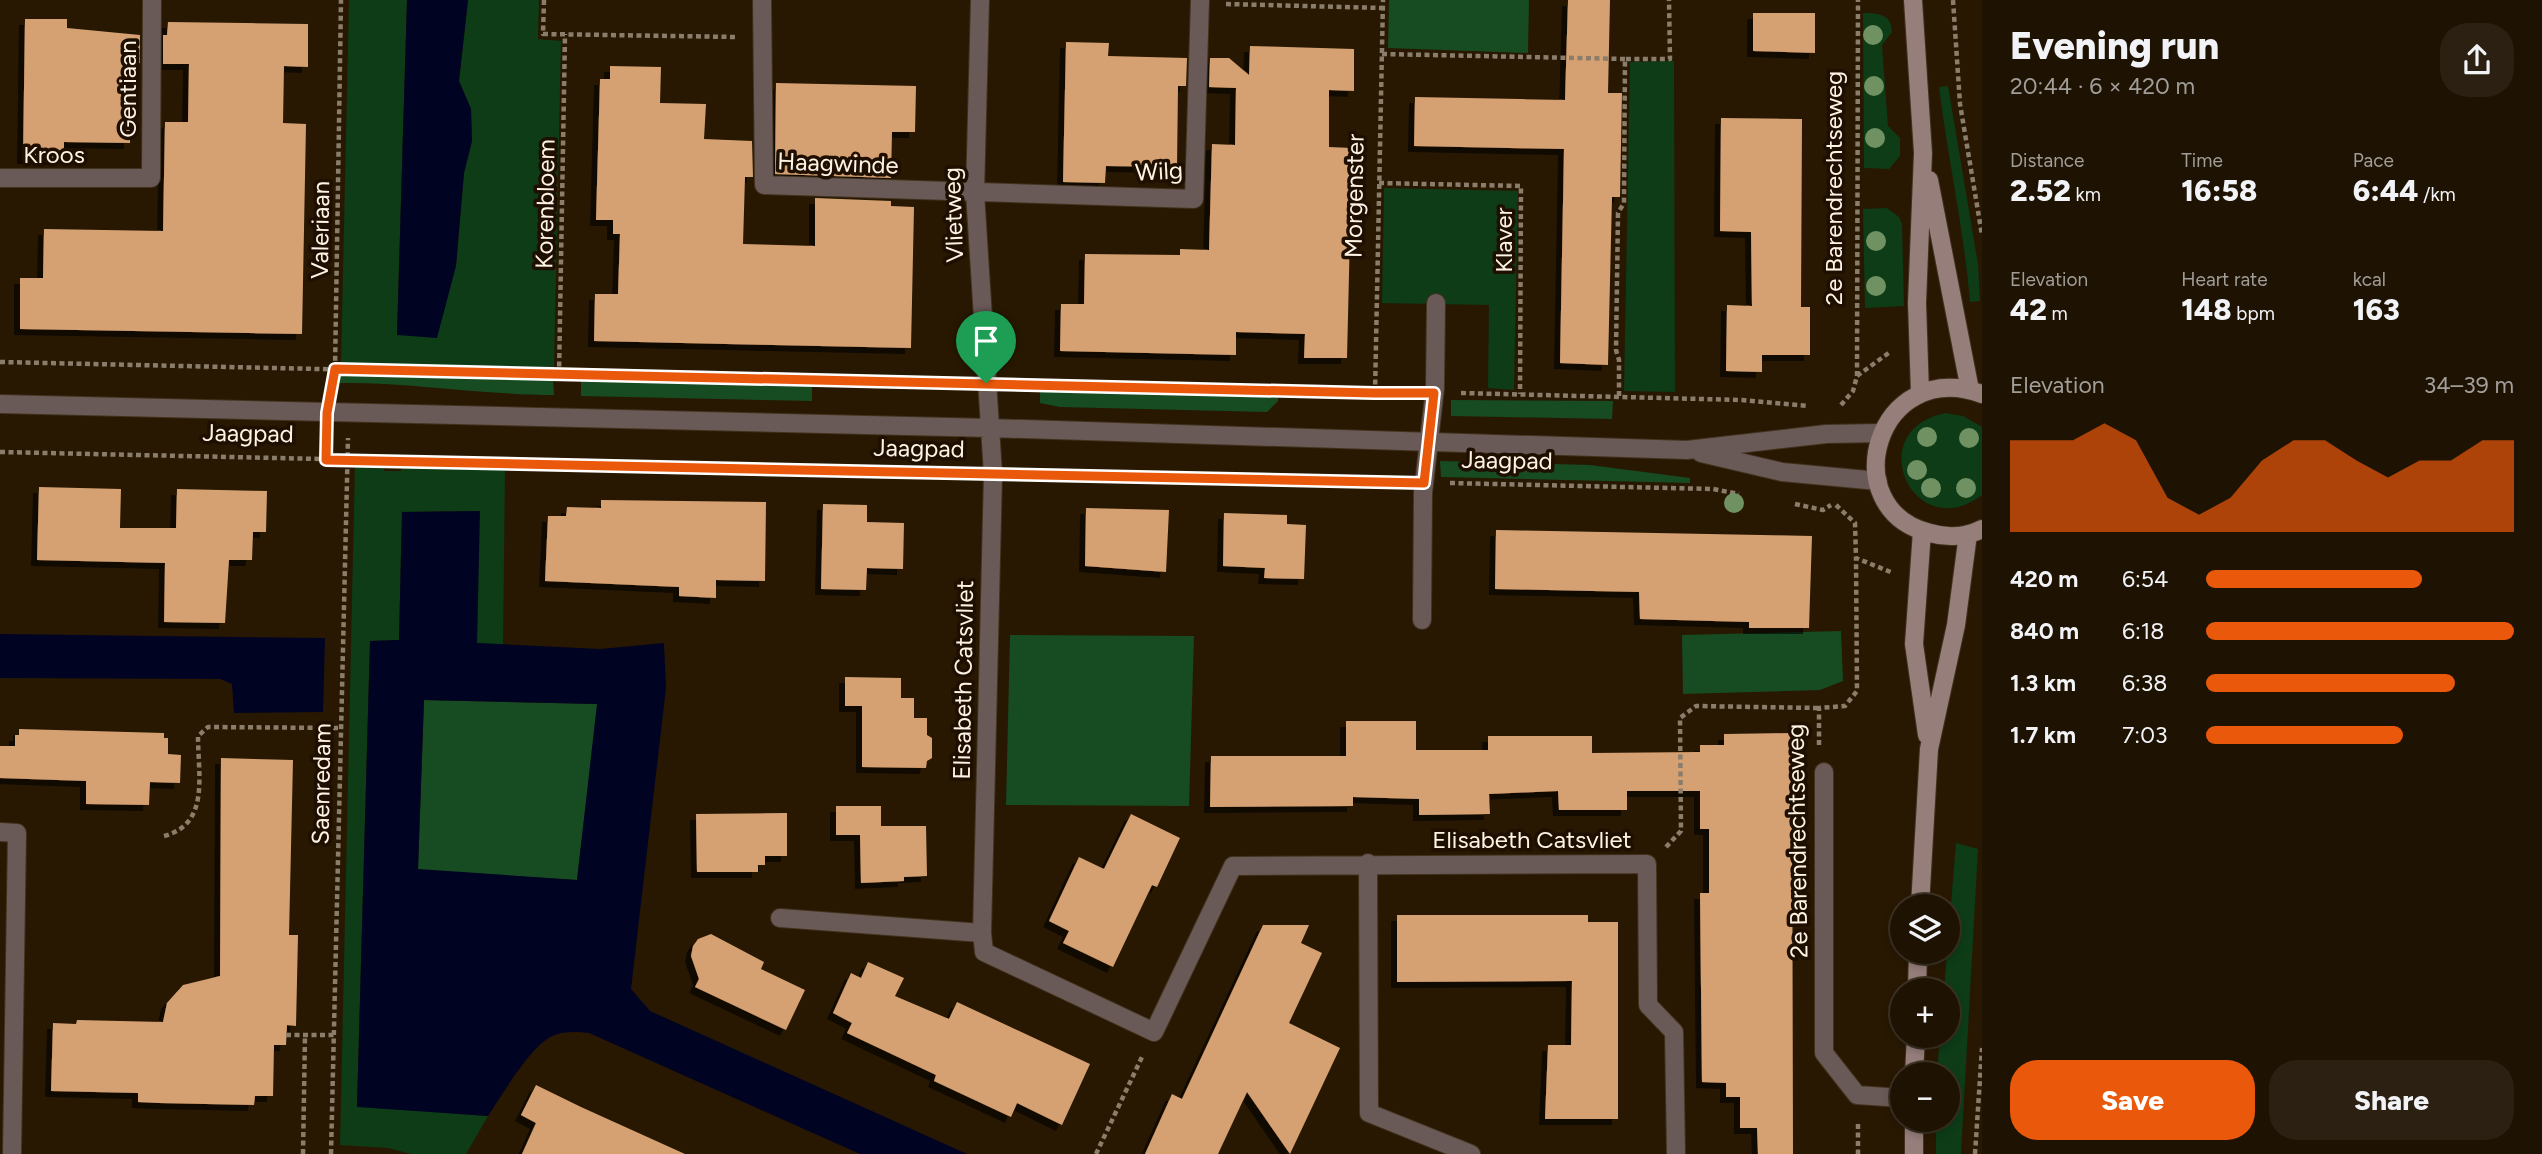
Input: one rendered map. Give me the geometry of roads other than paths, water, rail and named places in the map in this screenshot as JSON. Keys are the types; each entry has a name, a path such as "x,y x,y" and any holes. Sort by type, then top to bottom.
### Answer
{"main road":[{"path":"1913,0 1923,153 1917,303 1920,393"},
{"path":"1921,894 1929,749 1975,531 1952,536 1922,531 1894,511 1878,481 1875,456 1881,433 1896,410 1920,393 1950,387 1976,392 1923,153"},
{"path":"1922,531 1914,644 1929,749"},
{"path":"1914,1132 1914,1154"}],"street":[{"name":"Gentiaan","path":"151,178 152,0"},
{"name":"Haagwinde","path":"762,0 764,185 975,193"},
{"name":"Vlietweg","path":"979,0 975,193 990,428"},
{"name":"Wilg","path":"975,193 1194,199 1200,2"},
{"name":"Kroos","path":"0,178 151,178"},
{"path":"1422,620 1424,483 1434,393 1436,303"},
{"name":"Jaagpad","path":"0,404 990,428 1687,450 1826,434 1881,433"},
{"name":"Elisabeth Catsvliet","path":"990,428 993,474 982,933 984,952 1154,1032 1233,866 1368,863 1647,864 1648,1005 1674,1032 1676,1154"},
{"name":"Jaagpad","path":"1687,450 1782,472 1878,481"},
{"name":"2e Barendrechtseweg","path":"1824,772 1824,1053 1857,1095 1890,1097"},
{"path":"0,832 17,833 12,1154"},
{"path":"1368,863 1369,1113 1471,1154"},
{"path":"780,918 982,933"}],"water":[{"path":"407,0 468,0 459,81 471,109 472,141 464,173 456,266 437,338 397,335"},
{"path":"480,511 477,643 600,649 664,643 666,688 631,989 650,1011 967,1154 860,1154 589,1033 563,1033 546,1040 527,1058 488,1116 357,1107 370,641 399,640 402,512","holes":["424,700 597,704 577,880 418,869"]},
{"path":"0,634 325,638 323,712 234,713 232,684 220,679 0,678"}]}
